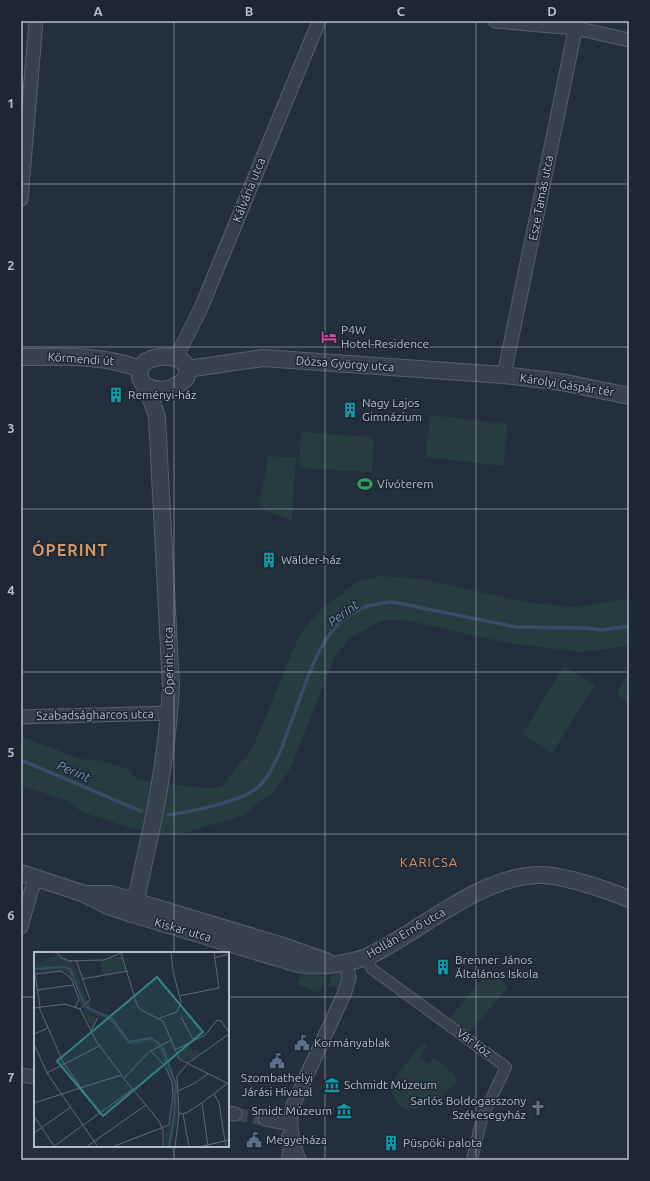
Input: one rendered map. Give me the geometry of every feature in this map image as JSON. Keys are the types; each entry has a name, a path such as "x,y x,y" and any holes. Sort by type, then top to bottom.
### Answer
{"street":[{"path":"21,199 36,21"},
{"name":"Kálvária utca","path":"182,363 201,308 319,21"},
{"path":"495,21 576,24 629,40"},
{"name":"Esze Tamás utca","path":"504,375 576,24"},
{"path":"160,356 182,363 186,378 173,388 159,390 144,385 140,378 140,368 149,359 160,356"},
{"name":"Körmendi út","path":"21,357 94,358 123,362 140,368"},
{"name":"Dózsa György utca","path":"182,363 263,358 504,375"},
{"name":"Károlyi Gáspár tér","path":"504,375 561,382 629,396"},
{"name":"Óperint utca","path":"144,385 158,417"},
{"name":"Óperint utca","path":"134,908 151,829 170,713 171,687 168,613 158,417 162,401 173,388"},
{"name":"Szabadságharcos utca","path":"21,717 170,713"},
{"path":"21,927 28,875"},
{"name":"Kiskar utca","path":"28,875 82,893 107,893 134,908 254,951 305,965 340,963"},
{"name":"Hollán Ernő utca","path":"340,963 366,957 485,887 510,878 539,875 591,886 629,899"},
{"name":"Kiskar utca","path":"134,908 280,945 340,963"},
{"path":"254,951 273,950 280,945"},
{"name":"Vár köz","path":"366,957 372,969 506,1067 481,1122 472,1160"},
{"path":"287,1160 289,1143 286,1123 345,992 349,978 340,963"},
{"path":"21,1074 34,1077"},
{"path":"266,1119 286,1123"},
{"path":"286,1123 299,1160"}],"green space":[{"path":"430,415 508,424 503,466 425,457"},
{"path":"301,432 374,437 372,472 299,468"},
{"path":"268,456 296,458 292,521 259,508"},
{"path":"381,576 421,579 531,603 575,607 629,598 629,646 581,652 508,643 409,621 383,620 350,638 334,658 291,768 276,789 244,815 178,835 133,829 82,812 63,799 21,785 21,736 80,759 98,760 128,769 138,780 203,788 221,787 253,747 300,634 320,610 357,582"},
{"path":"564,666 595,685 552,753 522,734"},
{"path":"629,672 629,702 616,694"},
{"path":"489,971 508,987 469,1033 450,1018"},
{"path":"333,972 340,972 343,976 343,989 328,986"},
{"path":"302,973 314,974 318,977 327,976 319,993 297,984"},
{"path":"422,1043 427,1046 420,1057 429,1064 434,1058 453,1074 457,1081 445,1093 427,1105 409,1109 401,1107 395,1100 392,1092 392,1086 401,1071"}],"waterway":[{"name":"Perint","path":"168,815 202,809 241,797 251,792 262,783 271,770 281,750 309,673 324,642 344,619 358,610 374,604 393,602 516,627 584,628 602,630 629,626"},
{"name":"Perint","path":"21,760 141,811"}],"tunnel":[{"path":"235,1114 265,1119"}],"place":[{"name":"P4W Hotel-Residence","path":"329,337"},
{"name":"Reményi-ház","path":"116,395"},
{"name":"Nagy Lajos Gimnázium","path":"350,410"},
{"name":"Vívóterem","path":"365,484"},
{"name":"Wälder-ház","path":"269,560"},
{"name":"Brenner János Általános Iskola","path":"443,967"},
{"name":"Kormányablak","path":"302,1043"},
{"name":"Szombathelyi Járási Hivatal","path":"277,1061"},
{"name":"Schmidt Múzeum","path":"332,1085"},
{"name":"Sarlós Boldogasszony Székesegyház","path":"538,1108"},
{"name":"Smidt Múzeum","path":"344,1111"},
{"name":"Megyeháza","path":"254,1140"},
{"name":"Püspöki palota","path":"391,1143"}],"district":[{"name":"ÓPERINT","path":"70,550"},
{"name":"KARICSA","path":"429,862"}]}
